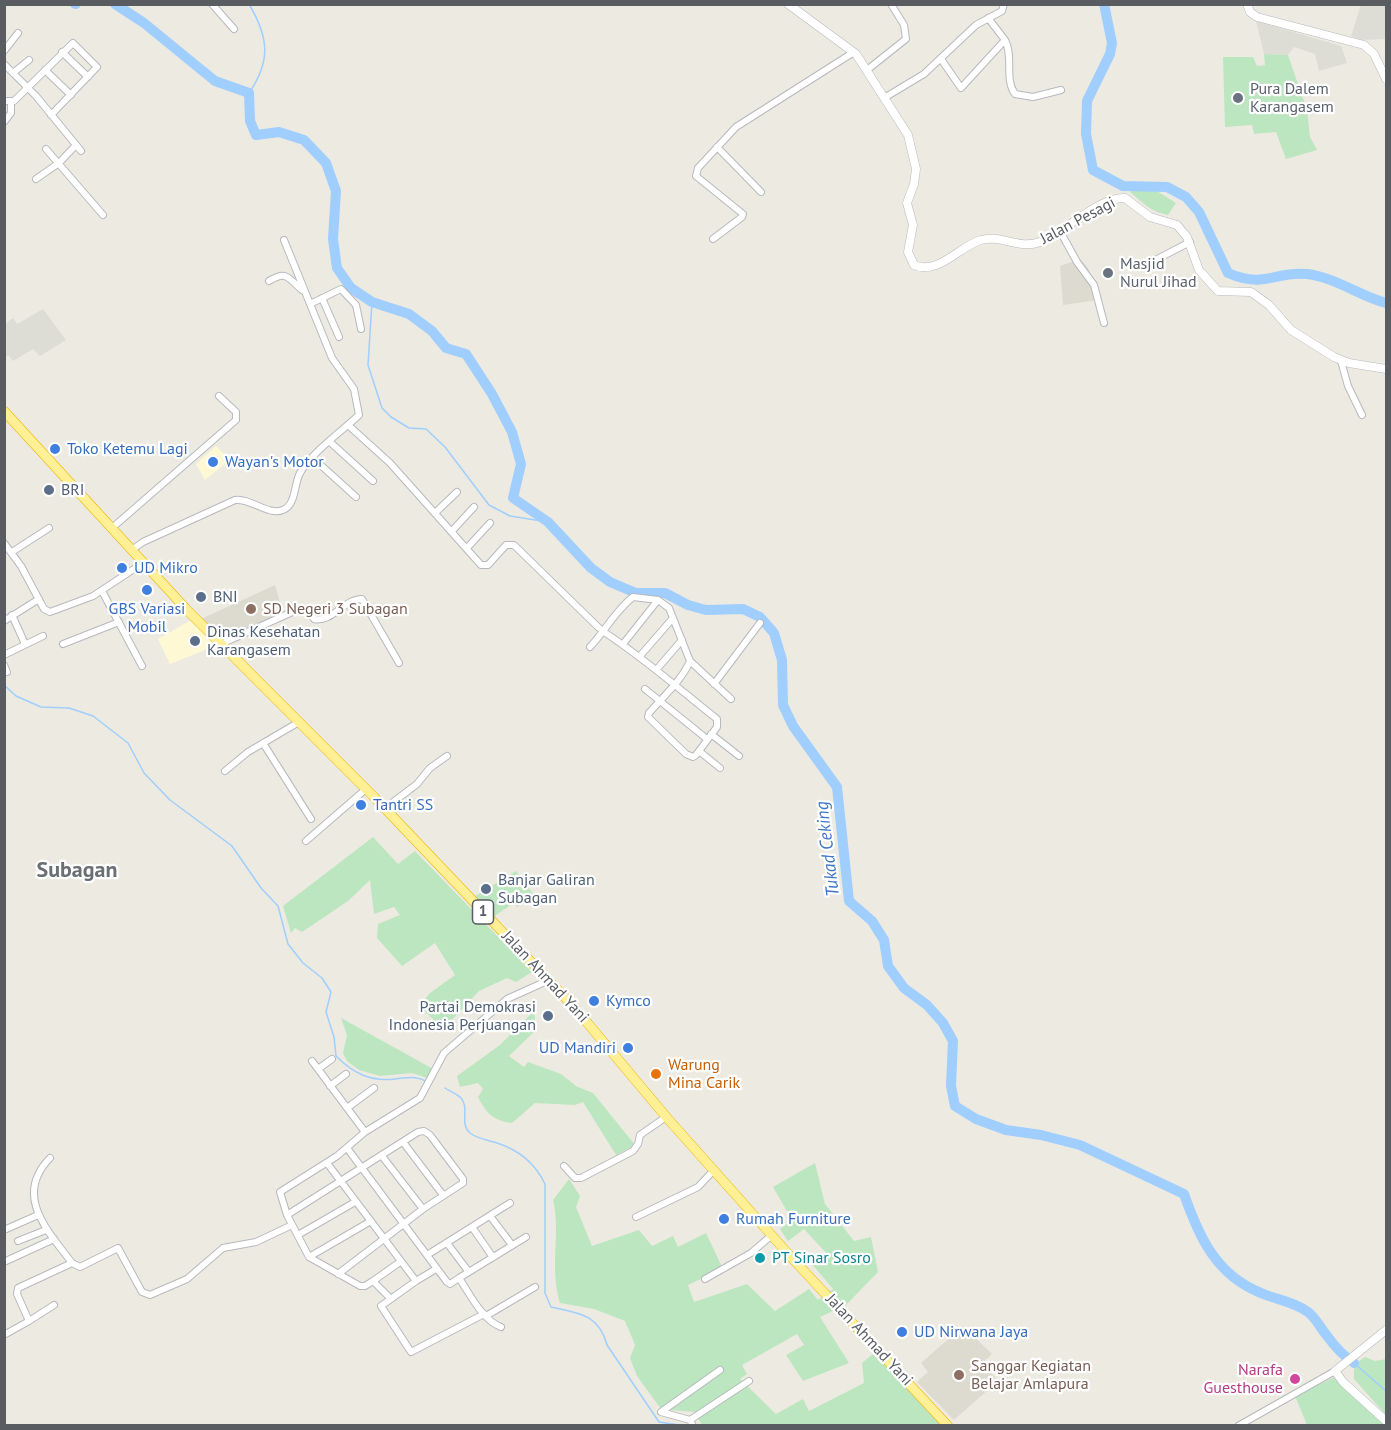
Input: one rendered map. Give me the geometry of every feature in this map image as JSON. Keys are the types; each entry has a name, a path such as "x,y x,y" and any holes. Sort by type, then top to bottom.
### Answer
{"highway":[{"name":"Jalan Ahmad Yani","path":"5,414 133,549 143,563 366,789 574,1007 666,1117 948,1425"}],"street":[{"path":"212,4 234,29"},
{"name":"Jalan Pesagi","path":"788,4 854,52 908,135 916,169 914,184 907,203 913,225 908,252 914,265 922,267 942,261 984,239 1028,245 1122,198 1150,217 1176,224 1190,243 1195,263 1218,291 1245,291 1257,295 1291,330 1341,361 1386,369"},
{"path":"795,11 803,4"},
{"path":"867,70 906,39 904,25 891,4"},
{"path":"884,98 912,82 941,59 976,25 1002,11 1004,4"},
{"path":"1247,4 1250,12 1257,17 1364,45 1374,54 1386,79"},
{"path":"988,18 1005,40 1010,53 1010,80 1015,94 1033,97 1061,90"},
{"path":"4,51 18,33"},
{"path":"941,59 957,85 962,88 1005,40"},
{"path":"4,122 11,112 8,102 28,87 72,43 96,64 96,68 51,115"},
{"path":"62,52 88,77"},
{"path":"713,239 743,214 696,176 698,168 736,127 854,52"},
{"path":"13,73 29,60"},
{"path":"4,64 28,87 81,151"},
{"path":"45,70 71,95"},
{"path":"36,179 59,162 76,145"},
{"path":"717,147 761,192"},
{"path":"46,149 103,215"},
{"path":"1060,231 1075,260 1094,285 1104,323"},
{"path":"133,549 142,542 235,500 246,501 273,511 284,510 291,503 300,473 359,415 358,399 354,389 332,358 284,240"},
{"path":"1142,267 1190,243"},
{"path":"269,280 285,274 305,292"},
{"path":"310,304 340,290 356,305 361,329"},
{"path":"322,298 339,337"},
{"path":"1341,361 1348,386 1362,415"},
{"path":"112,528 236,420 236,412 219,396"},
{"path":"348,425 390,463 484,567 506,545 514,546 604,632 657,669 674,683 717,719 718,725 694,757 689,756 650,721 648,715 660,701 674,683 690,661"},
{"path":"330,442 373,481"},
{"path":"314,459 356,497"},
{"path":"435,513 457,492"},
{"path":"452,531 474,507"},
{"path":"467,548 490,523"},
{"path":"12,552 48,528"},
{"path":"4,543 12,552 44,609 50,612 102,591 143,563"},
{"path":"102,591 142,666"},
{"path":"590,647 633,597 658,600 669,608 690,661 731,699"},
{"path":"4,621 39,599"},
{"path":"221,644 299,609 308,611 314,619 323,620 350,602 362,599 399,663"},
{"path":"623,644 658,600"},
{"path":"12,615 25,644"},
{"path":"640,656 673,618"},
{"path":"63,644 118,622"},
{"path":"714,684 760,623"},
{"path":"4,656 43,636"},
{"path":"657,669 682,640"},
{"path":"4,665 7,672"},
{"path":"645,689 739,756"},
{"path":"225,771 263,743 299,722"},
{"path":"263,743 310,819"},
{"path":"699,751 720,768"},
{"path":"384,809 417,784 430,768 447,756"},
{"path":"306,841 366,789"},
{"path":"400,1262 373,1281 360,1286 309,1257 287,1215 280,1196 281,1191 327,1163 365,1132 420,1098 444,1053 507,999 547,981"},
{"path":"318,1069 332,1059"},
{"path":"312,1061 365,1132"},
{"path":"330,1086 346,1074"},
{"path":"347,1108 374,1088"},
{"path":"564,1166 575,1178 581,1178 633,1151 640,1135 666,1117"},
{"path":"287,1215 424,1131 461,1176 463,1182 423,1209 385,1241 338,1274"},
{"path":"403,1142 443,1196"},
{"path":"347,1148 448,1283 526,1238"},
{"path":"382,1156 423,1209"},
{"path":"50,1158 37,1177 34,1201 46,1230 72,1263 80,1267 118,1248 142,1292 150,1295 186,1279 223,1248 256,1242 292,1225"},
{"path":"327,1163 416,1281"},
{"path":"636,1217 698,1187 714,1170"},
{"path":"298,1235 355,1202"},
{"path":"427,1255 510,1203"},
{"path":"4,1230 38,1215"},
{"path":"490,1216 512,1245"},
{"path":"309,1257 371,1221"},
{"path":"472,1227 492,1256"},
{"path":"18,1241 46,1230"},
{"path":"705,1278 752,1253 772,1235"},
{"path":"6,1261 54,1239"},
{"path":"447,1243 468,1271"},
{"path":"29,1321 16,1294 18,1288 72,1263"},
{"path":"436,1269 381,1305 382,1310 412,1353 535,1287"},
{"path":"459,1278 485,1315 501,1327"},
{"path":"373,1281 390,1298"},
{"path":"4,1335 54,1305"},
{"path":"1238,1425 1343,1366 1386,1330"},
{"path":"720,1370 661,1412 691,1423 749,1380"},
{"path":"1335,1371 1343,1382 1386,1421"}],"shaded area":[{"path":"1361,5 1386,5 1386,39 1361,40 1351,36"},
{"path":"1256,21 1341,46 1347,63 1319,71 1315,54 1294,47 1288,55 1264,54"},
{"path":"1080,259 1088,268 1099,300 1063,305 1060,266"},
{"path":"43,309 66,340 40,356 33,349 13,361 8,355 5,357 5,324 13,318 17,324"},
{"name":"Wayan's Motor","path":"216,446 230,460 205,480 196,464"},
{"name":"SD Negeri 3 Subagan","path":"275,585 284,616 221,639 201,619"},
{"path":"191,620 213,643 205,650 170,664 158,639"},
{"name":"Sanggar Kegiatan Belajar Amlapura","path":"963,1326 992,1354 982,1363 998,1381 954,1420 917,1382 928,1372 921,1363"}],"green space":[{"path":"1264,54 1288,55 1307,110 1310,137 1317,150 1286,159 1276,132 1254,134 1252,125 1225,127 1223,57 1253,57 1257,66 1265,65"},
{"path":"1138,188 1152,188 1176,203 1168,215 1157,212 1147,207 1130,192"},
{"path":"373,837 398,864 415,851 532,972 516,982 507,978 479,991 447,1025 436,1022 419,1006 430,993 455,975 435,943 402,966 377,938 378,924 400,915 394,907 374,914 370,880 348,901 302,932 295,928 291,933 283,906"},
{"path":"516,871 534,895 517,907 514,903 490,919 472,898"},
{"path":"534,1011 536,1030 509,1056 524,1067 528,1062 561,1074 576,1086 593,1093 635,1145 616,1155 583,1102 575,1105 535,1103 512,1123 495,1118 487,1112 478,1097 483,1089 478,1083 460,1087 457,1076 500,1045"},
{"path":"341,1018 435,1070 430,1079 412,1073 380,1076 359,1070 347,1061 343,1053 347,1035"},
{"path":"815,1163 825,1204 854,1241 871,1237 878,1272 846,1305 820,1317 849,1363 803,1381 786,1355 804,1345 797,1334 742,1365 747,1374 740,1379 776,1414 803,1399 809,1411 864,1383 862,1363 875,1352 941,1425 702,1425 694,1412 661,1409 637,1376 630,1358 635,1345 625,1321 594,1309 560,1303 555,1276 556,1225 553,1200 569,1179 580,1196 576,1207 592,1246 639,1230 652,1246 673,1236 678,1247 706,1233 723,1269 688,1285 694,1302 747,1284 775,1311 809,1289 818,1300 833,1289 811,1263 827,1254 804,1229 788,1241 780,1229 792,1220 773,1187"},
{"path":"1365,1357 1375,1361 1386,1359 1386,1415 1354,1379 1354,1365"},
{"path":"1337,1376 1386,1421 1386,1425 1307,1425 1295,1396"}],"waterway":[{"name":"Tukad Ceking","path":"115,4 144,23 215,81 249,93 250,121 256,135 279,132 304,140 326,163 336,191 333,239 337,268 351,288 372,302 409,314 432,331 446,348 466,354 492,394 512,432 521,464 513,498 548,522 591,568 610,582 636,593 665,593 688,605 706,610 743,609 760,617 774,633 782,660 783,705 793,726 837,787 849,901 872,921 884,940 888,966 904,988 927,1005 943,1023 953,1041 951,1086 955,1106 976,1119 1006,1130 1041,1135 1080,1145 1184,1194 1196,1225 1211,1253 1232,1276 1245,1285 1297,1305 1308,1312 1337,1348 1354,1363"},
{"path":"249,4 261,28 265,49 261,70 249,93"},
{"path":"1104,4 1112,43 1110,54 1087,101 1086,134 1093,170 1123,186 1167,187 1186,197 1199,212 1228,273 1241,278 1261,280 1307,274 1337,283 1386,303"},
{"path":"372,302 368,365 382,408 391,417 409,428 426,429 445,447 489,505 510,516 548,522"},
{"path":"4,685 16,696 41,707 69,708 93,716 128,743 144,773 170,800 232,846 261,888 278,906 288,944 303,963 322,978 331,992 326,1012 334,1037 336,1056 356,1072 370,1078 386,1080 414,1077 426,1081"},
{"path":"445,1088 464,1102 465,1125 470,1133 505,1146 519,1154 531,1164 545,1184 545,1293 551,1307 578,1313 593,1321 659,1422 686,1426"},
{"path":"1354,1363 1386,1391"}],"place":[{"name":"Pura Dalem Karangasem","path":"1238,98"},
{"name":"Masjid Nurul Jihad","path":"1108,273"},
{"name":"Toko Ketemu Lagi","path":"55,449"},
{"name":"Wayan's Motor","path":"213,462"},
{"name":"BRI","path":"49,490"},
{"name":"UD Mikro","path":"122,568"},
{"name":"GBS Variasi Mobil","path":"147,590"},
{"name":"BNI","path":"201,597"},
{"name":"SD Negeri 3 Subagan","path":"251,609"},
{"name":"Dinas Kesehatan Karangasem","path":"195,641"},
{"name":"Tantri SS","path":"361,805"},
{"name":"Banjar Galiran Subagan","path":"486,889"},
{"name":"Kymco","path":"594,1001"},
{"name":"Partai Demokrasi Indonesia Perjuangan","path":"548,1016"},
{"name":"UD Mandiri","path":"628,1048"},
{"name":"Warung Mina Carik","path":"656,1074"},
{"name":"Rumah Furniture","path":"724,1219"},
{"name":"PT Sinar Sosro","path":"760,1258"},
{"name":"UD Nirwana Jaya","path":"902,1332"},
{"name":"Sanggar Kegiatan Belajar Amlapura","path":"959,1375"},
{"name":"Narafa Guesthouse","path":"1295,1379"}],"district":[{"name":"Subagan","path":"77,871"}]}
